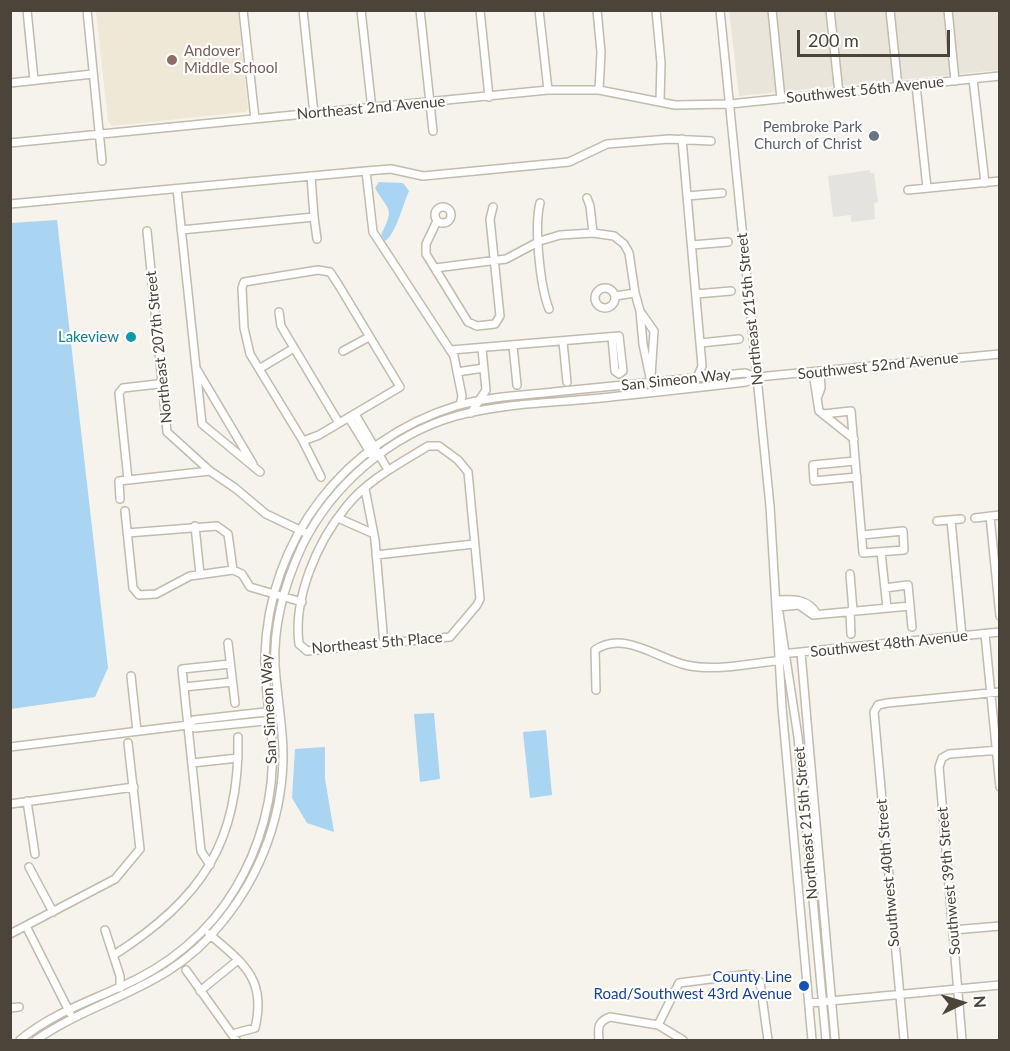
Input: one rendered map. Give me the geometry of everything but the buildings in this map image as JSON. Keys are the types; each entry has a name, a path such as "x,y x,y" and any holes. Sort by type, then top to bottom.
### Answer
{"street":[{"path":"27,10 34,80"},
{"path":"87,10 102,161"},
{"path":"243,10 255,119"},
{"path":"303,10 314,114"},
{"path":"361,10 372,109"},
{"path":"420,10 433,131"},
{"path":"480,10 489,97"},
{"path":"539,10 548,90"},
{"path":"597,10 602,52 599,90"},
{"path":"656,10 661,63 660,101"},
{"name":"Northeast 215th Street","path":"720,10 778,604 812,1041"},
{"path":"772,10 781,99"},
{"path":"830,10 839,93"},
{"path":"890,10 898,87"},
{"path":"948,10 955,81"},
{"path":"10,82 93,74"},
{"name":"Southwest 56th Avenue","path":"730,104 999,76"},
{"path":"973,79 985,183"},
{"path":"916,85 927,188"},
{"name":"Northeast 2nd Avenue","path":"10,143 548,90 599,90 690,106 730,104"},
{"path":"682,139 702,369 697,378"},
{"path":"10,204 391,169 423,176 569,162 607,144 682,139 711,141"},
{"path":"366,171 373,232 454,350 462,396 469,407 480,400 486,390"},
{"path":"311,176 317,239"},
{"path":"908,190 999,181"},
{"path":"177,189 202,424 260,472"},
{"path":"687,196 722,193"},
{"path":"586,198 590,206 593,233"},
{"path":"540,203 537,214 545,299 549,309"},
{"path":"437,220 425,250 435,268 472,325 495,324 500,316 490,219 493,207"},
{"path":"181,230 314,217"},
{"name":"Northeast 207th Street","path":"147,231 168,432 210,471 266,514 308,534"},
{"path":"435,268 506,259 560,235 593,233 614,236 624,244 629,253 634,293 640,311 643,344 652,380"},
{"path":"692,245 728,242"},
{"path":"303,441 352,416 400,387 330,272 318,270 244,282 242,288 244,328 250,354 303,441 321,477"},
{"path":"696,294 732,291"},
{"path":"615,296 634,293"},
{"path":"640,311 654,331 653,392"},
{"path":"279,312 281,326 339,423"},
{"path":"454,350 482,350 620,336 623,371 619,374 615,371 612,337"},
{"path":"343,351 369,337"},
{"path":"700,343 739,339"},
{"path":"563,342 567,382"},
{"path":"513,346 517,385"},
{"path":"259,369 294,348"},
{"path":"482,350 486,390 493,399"},
{"name":"Southwest 52nd Avenue","path":"757,377 999,354"},
{"path":"196,368 249,454 253,465"},
{"path":"459,372 484,368"},
{"name":"San Simeon Way","path":"480,400 652,380 745,373 757,377"},
{"path":"816,373 821,388 818,396 819,411 854,439"},
{"name":"San Simeon Way","path":"23,1039 68,1009 120,988 173,957 204,930 236,888 260,834 272,771 265,657 273,594 281,569 299,530 326,490 372,448 407,425 469,407 483,410 748,382 757,377"},
{"path":"129,480 119,393 123,388 158,384 163,388"},
{"name":"San Simeon Way","path":"36,1041 72,1018 144,987 177,966 211,936 244,892 262,857 273,827 282,774 275,663 283,597 308,534 338,492 378,457 417,432 469,407"},
{"path":"823,414 851,411 854,439 855,461 857,477 861,535 863,553 904,550 903,531 861,535"},
{"path":"352,416 388,470"},
{"name":"Northeast 5th Place","path":"428,446 439,446 458,460 468,472 480,598 471,615 450,637 307,651 299,644 297,626 314,561 347,506 388,470 428,446"},
{"path":"855,461 813,465 814,481 857,477"},
{"path":"120,499 119,482 210,471"},
{"path":"365,489 376,555 384,644"},
{"path":"125,511 133,588 139,595 156,594 190,576 233,570 242,574 250,587 302,602"},
{"path":"975,518 999,515"},
{"path":"990,516 999,616"},
{"path":"338,518 372,533"},
{"path":"937,521 961,519"},
{"path":"951,520 962,636"},
{"path":"128,533 214,525 228,534 233,570"},
{"path":"195,526 200,574"},
{"path":"376,555 474,544"},
{"path":"882,552 886,608"},
{"path":"850,574 851,634"},
{"path":"885,588 908,585 912,627"},
{"path":"778,604 798,600 811,606 817,614 910,606"},
{"name":"Southwest 48th Avenue","path":"596,690 595,650 601,646 637,646 686,665 704,667 801,653 999,632"},
{"path":"985,634 998,750 999,787"},
{"path":"228,644 235,703"},
{"path":"801,653 835,1041"},
{"name":"Northeast 215th Street","path":"782,657 798,737 826,1041"},
{"path":"210,865 201,851 182,669 230,664"},
{"path":"132,676 137,731"},
{"path":"184,687 232,682"},
{"path":"991,693 999,692"},
{"name":"Southwest 40th Street","path":"903,1041 874,712 878,705 991,693"},
{"path":"188,725 194,720 279,711"},
{"path":"10,747 188,725 195,728 280,720"},
{"path":"114,955 160,924 190,892 210,865 228,823 238,780 238,737"},
{"path":"10,934 115,879 140,849 128,743"},
{"name":"Southwest 39th Street","path":"962,1041 939,767 942,758 949,754 998,750"},
{"path":"192,763 238,758"},
{"path":"10,804 134,787"},
{"path":"27,801 35,854"},
{"path":"804,802 814,801"},
{"path":"29,867 53,912"},
{"path":"26,926 72,1018"},
{"path":"953,930 999,926"},
{"path":"105,930 119,971 120,988"},
{"path":"186,970 234,1037 255,1028 259,1009 256,984 238,960 204,930"},
{"path":"200,991 238,960"},
{"path":"658,1025 679,983 750,974 760,982 768,1041"},
{"path":"809,1003 999,985"},
{"path":"10,1008 20,1007"},
{"path":"599,1041 598,1026 602,1020 610,1017 623,1017 658,1025 682,1041"}],"shaded area":[{"name":"Andover Middle School","path":"96,11 238,11 248,109 245,112 112,126 108,121"},
{"path":"729,11 999,11 999,70 739,96"},
{"path":"870,170 870,173 874,173 878,202 874,203 875,219 851,222 851,215 833,217 828,176"}],"water":[{"path":"379,182 403,183 409,191 396,226 385,241 381,235 389,214 387,206 375,188"},
{"path":"57,220 108,668 95,697 11,709 11,223"},
{"path":"434,713 440,779 420,782 414,714"},
{"path":"546,730 552,795 530,798 523,732"},
{"path":"325,747 325,779 334,832 307,823 292,798 295,749"}],"place":[{"name":"Andover Middle School","path":"172,60"},
{"name":"Pembroke Park Church of Christ","path":"874,136"},
{"name":"Lakeview","path":"131,337"},
{"name":"County Line Road/Southwest 43rd Avenue","path":"804,986"}]}
